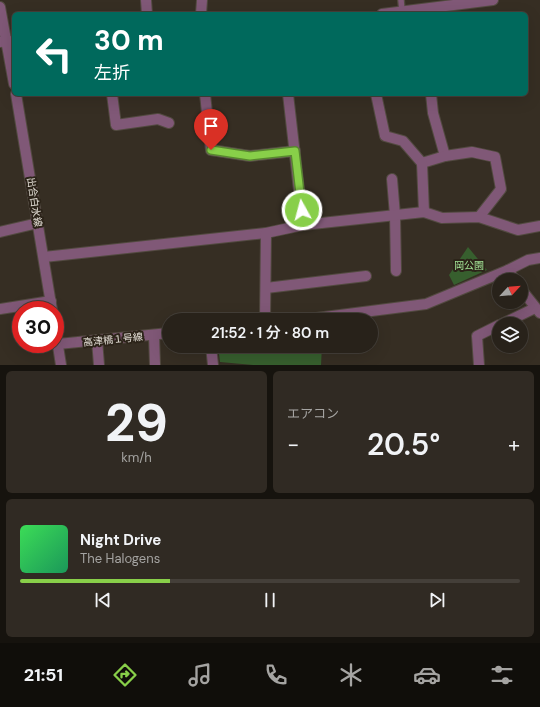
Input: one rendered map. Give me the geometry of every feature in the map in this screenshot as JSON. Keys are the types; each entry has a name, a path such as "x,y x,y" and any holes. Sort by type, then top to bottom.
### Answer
{"street":[{"path":"146,0 147,12"},
{"path":"201,12 202,0"},
{"path":"402,12 423,11 493,0"},
{"path":"0,7 12,74"},
{"name":"出合白水線","path":"16,96 50,301"},
{"path":"112,96 116,125 158,119 169,123"},
{"path":"205,96 211,150 250,156 295,151"},
{"path":"288,96 303,224"},
{"path":"376,96 385,136 404,141 422,163 424,212"},
{"path":"431,96 433,113 445,156"},
{"path":"422,163 445,156 472,152 496,157 501,189 479,217"},
{"path":"392,178 395,215 396,271"},
{"path":"44,257 266,233 303,224 424,212 442,218 479,217 518,230 540,226"},
{"path":"0,232 38,223"},
{"path":"266,233 266,313"},
{"path":"356,313 426,304 508,270 528,260 540,258"},
{"path":"266,288 366,276"},
{"path":"520,317 537,310 528,298"},
{"path":"0,309 12,308"},
{"path":"479,365 477,336 492,329"},
{"name":"高津橋１号線","path":"64,343 162,334"},
{"path":"154,335 155,365"},
{"path":"97,340 99,365"},
{"path":"59,353 61,365"},
{"path":"212,353 213,365"}],"lane":[{"path":"401,0 402,12"}],"green space":[{"name":"岡公園","path":"468,247 487,270 454,285 449,275"},
{"path":"219,353 322,353 321,365 253,365 220,362"}],"route":[{"path":"211,150 250,156 295,151 302,210"}]}
